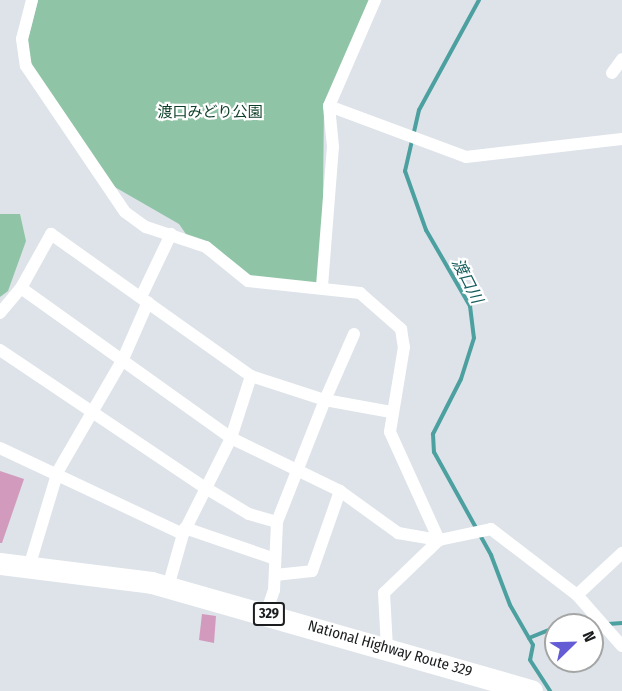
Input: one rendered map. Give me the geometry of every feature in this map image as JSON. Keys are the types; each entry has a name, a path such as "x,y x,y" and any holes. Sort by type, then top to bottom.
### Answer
{"highway":[{"name":"National Highway Route 329","path":"0,564 168,587 266,613 532,691"}],"street":[{"path":"32,0 22,39 26,66 42,96 125,212 146,227 206,247 248,281 322,286 360,293 401,328 404,347 391,412 390,432 439,540"},
{"path":"322,286 333,147 329,106 375,0"},
{"path":"612,73 622,59"},
{"path":"329,106 397,127 466,157 622,139"},
{"path":"0,313 21,288 51,234 251,376 325,400 391,412"},
{"path":"29,567 58,471 123,359 171,234"},
{"path":"21,288 231,438 299,474 340,491 398,533 439,540 482,529 491,529 523,549 577,595 622,646"},
{"path":"266,613 275,575 277,522 299,474 325,400 354,334"},
{"path":"0,350 91,414 204,487 249,514 277,522"},
{"path":"168,587 184,531 204,487 231,438 251,376"},
{"path":"0,448 58,471 184,531 275,559"},
{"path":"275,575 312,571 340,491"},
{"path":"387,648 384,593 439,540"},
{"path":"577,595 622,553"}],"green space":[{"name":"渡口みどり公園","path":"38,0 370,0 324,104 322,286 250,282 188,237 179,224 113,186 30,64 28,40"},
{"path":"0,214 20,214 26,241 8,291 0,297"}],"building":[{"path":"0,471 24,479 2,543 0,543"},
{"path":"202,614 216,616 214,643 199,640"}],"waterway":[{"name":"渡口川","path":"479,0 419,110 405,171 426,230 470,306 474,338 461,379 433,434 434,452 491,555 510,605 533,645 530,660 550,691"},
{"path":"608,624 622,623"},
{"path":"529,638 544,632"}]}
